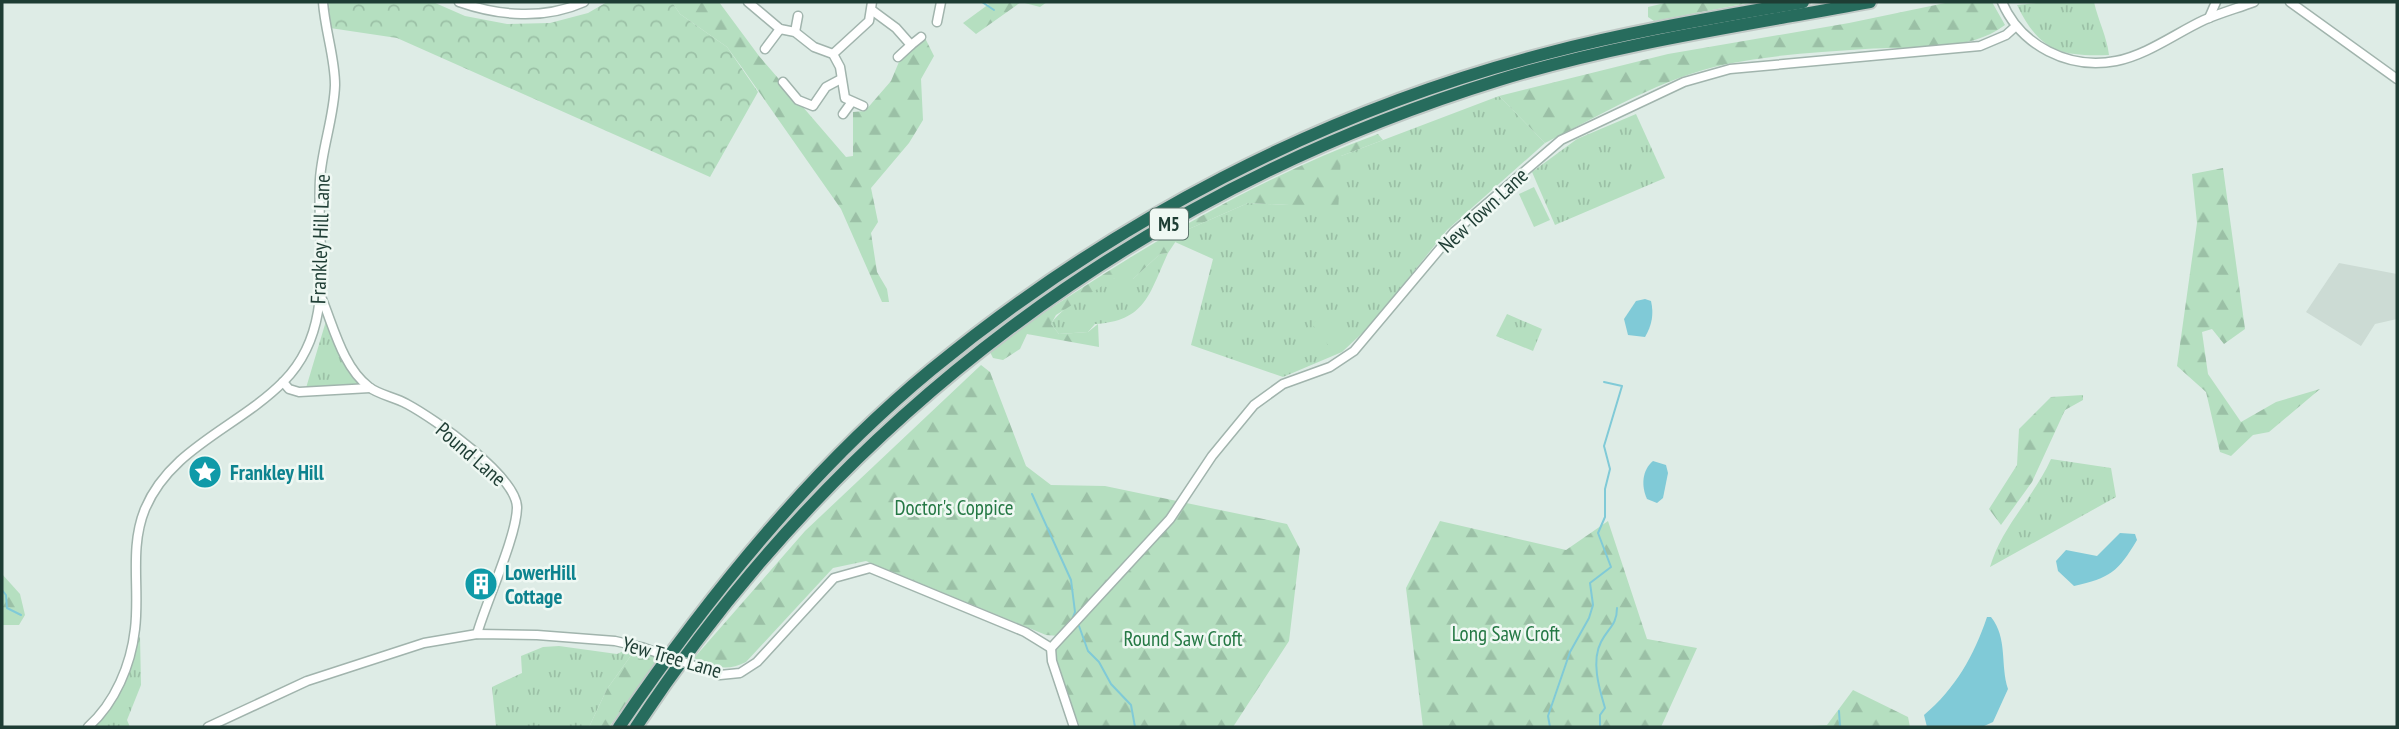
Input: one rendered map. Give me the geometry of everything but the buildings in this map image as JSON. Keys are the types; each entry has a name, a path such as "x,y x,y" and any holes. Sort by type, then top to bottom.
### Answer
{"highway":[{"name":"M5","path":"620,727 657,671 727,580 845,451 930,371 1032,293 1112,241 1253,162 1421,92 1558,50 1803,2"},
{"name":"M5","path":"636,727 690,648 743,581 796,521 889,428 971,356 1032,309 1133,245 1213,198 1357,131 1500,80 1565,62 1870,2"}],"street":[{"name":"Frankley Hill Lane","path":"88,727 112,696 128,665 136,629 134,566 137,538 145,509 161,481 179,460 283,382 307,346 322,298 320,180 335,83 323,2"},
{"path":"458,2 486,11 515,14 550,13 583,2"},
{"path":"748,2 780,29 795,32 814,47 833,54 841,67 845,98 851,103 863,106"},
{"path":"937,22 941,2"},
{"path":"2002,2 2016,26 2040,48 2057,56 2094,63 2118,61 2146,51 2209,18 2255,2"},
{"path":"2209,18 2216,2"},
{"path":"2290,2 2397,79"},
{"path":"833,54 869,21 872,7 911,45"},
{"path":"795,32 798,16"},
{"name":"New Town Lane","path":"1051,648 1170,519 1212,456 1254,405 1283,384 1330,367 1354,351 1454,232 1561,140 1684,82 1730,69 1980,46 2006,35 2016,26"},
{"path":"765,49 780,29"},
{"path":"898,57 921,37"},
{"path":"783,82 799,100 813,106 825,87 842,79"},
{"path":"843,114 851,103"},
{"name":"Pound Lane","path":"322,298 346,359 370,388 411,406 446,430 494,471 516,498 515,523 477,634"},
{"name":"Pound Lane","path":"283,382 289,389 299,392 370,388"},
{"name":"Yew Tree Lane","path":"208,727 325,674 424,643 477,634 569,636 641,647 720,675 740,673 757,662 834,579 870,568 1033,635 1051,648"},
{"path":"1051,648 1052,661 1074,727"}],"shaded area":[{"path":"2339,263 2397,274 2397,319 2375,324 2361,346 2306,312"}],"green space":[{"path":"329,2 433,2 465,16 507,24 550,23 588,13 607,2 672,2 680,14 727,47 758,92 710,177 397,38 330,28"},
{"path":"672,2 719,2 759,56 846,157 853,156 853,112 865,111 891,81 901,57 924,36 934,56 921,79 923,120 909,143 871,188 878,222 871,233 877,272 887,289 889,302 882,302 841,209 743,69 727,47 680,14"},
{"path":"984,2 1021,2 976,34 963,23 989,4"},
{"path":"1021,2 1047,2 1040,7"},
{"path":"1669,2 1754,2 1654,21 1648,17 1648,7"},
{"path":"1950,2 1992,2 2005,25 1990,34 1956,44 1796,54 1703,70 1657,87 1545,143 1499,96 1668,54 1849,23"},
{"path":"2094,2 2109,55 2064,52 2043,41 2025,20 2017,5"},
{"path":"1499,96 1545,143 1447,230 1371,325 1342,352 1283,377 1191,345 1213,259 1175,242 1182,232 1248,203 1289,205 1341,156"},
{"path":"1636,114 1665,178 1555,225 1532,172 1577,139"},
{"path":"1378,134 1383,140 1341,156 1338,213 1289,205 1248,203 1182,232 1168,253 1160,254 1132,280 1115,278 1056,315 1051,324 1059,334 1088,332 1098,324 1099,347 1027,334 1020,349 1003,360 993,358 989,350 1129,258 1177,230 1275,178"},
{"path":"2223,168 2245,329 2224,344 2212,329 2202,332 2208,374 2241,422 2276,402 2320,389 2269,432 2253,435 2231,456 2220,452 2206,392 2177,366 2197,223 2192,174"},
{"path":"1534,187 1550,220 1534,227 1519,194"},
{"path":"1168,253 1150,293 1136,311 1112,322 1095,324 1088,332 1059,334 1051,324 1090,290 1115,278 1133,279 1160,254"},
{"path":"1325,314 1347,343 1334,353 1312,324"},
{"path":"1507,314 1542,329 1533,351 1496,336"},
{"path":"326,321 336,346 361,385 306,388"},
{"path":"981,365 990,372 1026,466 1051,485 1105,486 1287,524 1300,549 1289,641 1233,727 1080,727 1051,654 1059,636 1046,635 866,561 833,568 746,662 732,667 720,667 694,658 805,531"},
{"path":"2083,395 2083,400 2065,410 2032,482 2001,525 1989,509 2017,465 2019,429 2051,397"},
{"path":"2051,459 2111,468 2116,497 1990,567 2002,538"},
{"name":"Long Saw Croft","path":"1440,521 1566,550 1608,521 1647,639 1697,648 1661,727 1423,727 1406,588"},
{"path":"2,574 20,594 25,615 19,625 2,625"},
{"path":"140,636 141,685 127,720 130,727 93,727 118,695"},
{"path":"559,646 617,654 628,649 632,654 607,689 589,727 496,727 492,687 522,673 521,656 543,647"},
{"path":"638,651 661,657 609,727 589,727 607,689 632,654"},
{"path":"1853,690 1908,717 1910,727 1795,727 1827,725"}],"water":[{"path":"1636,301 1651,301 1652,310 1647,333 1645,337 1628,335 1624,319"},
{"path":"1653,461 1666,465 1668,473 1663,498 1657,503 1647,499 1643,484 1647,469"},
{"path":"2120,533 2135,534 2137,540 2112,572 2074,586 2058,571 2056,561 2066,550 2097,556"},
{"path":"1987,617 1991,617 2000,634 2008,689 1993,722 1982,727 1927,727 1924,715 1945,694 1962,671"}],"waterway":[{"path":"982,2 994,10"},
{"path":"1550,727 1548,716 1570,652 1589,618 1593,605 1590,583 1611,567 1598,533 1605,517 1605,489 1610,469 1604,446 1622,386 1604,382"},
{"path":"1032,494 1071,580 1075,612 1073,617"},
{"path":"2,590 6,595 7,608 21,615"},
{"path":"1600,727 1600,715 1605,708 1597,675 1598,649 1612,626 1617,608"},
{"path":"1079,626 1088,651 1099,662 1111,684 1131,705 1135,727"},
{"path":"1839,711 1840,727"}],"place":[{"name":"Frankley Hill","path":"205,472"},
{"name":"LowerHill Cottage","path":"481,584"}],"park label":[{"name":"Doctor's Coppice","path":"954,507"},
{"name":"Round Saw Croft","path":"1183,638"}]}
